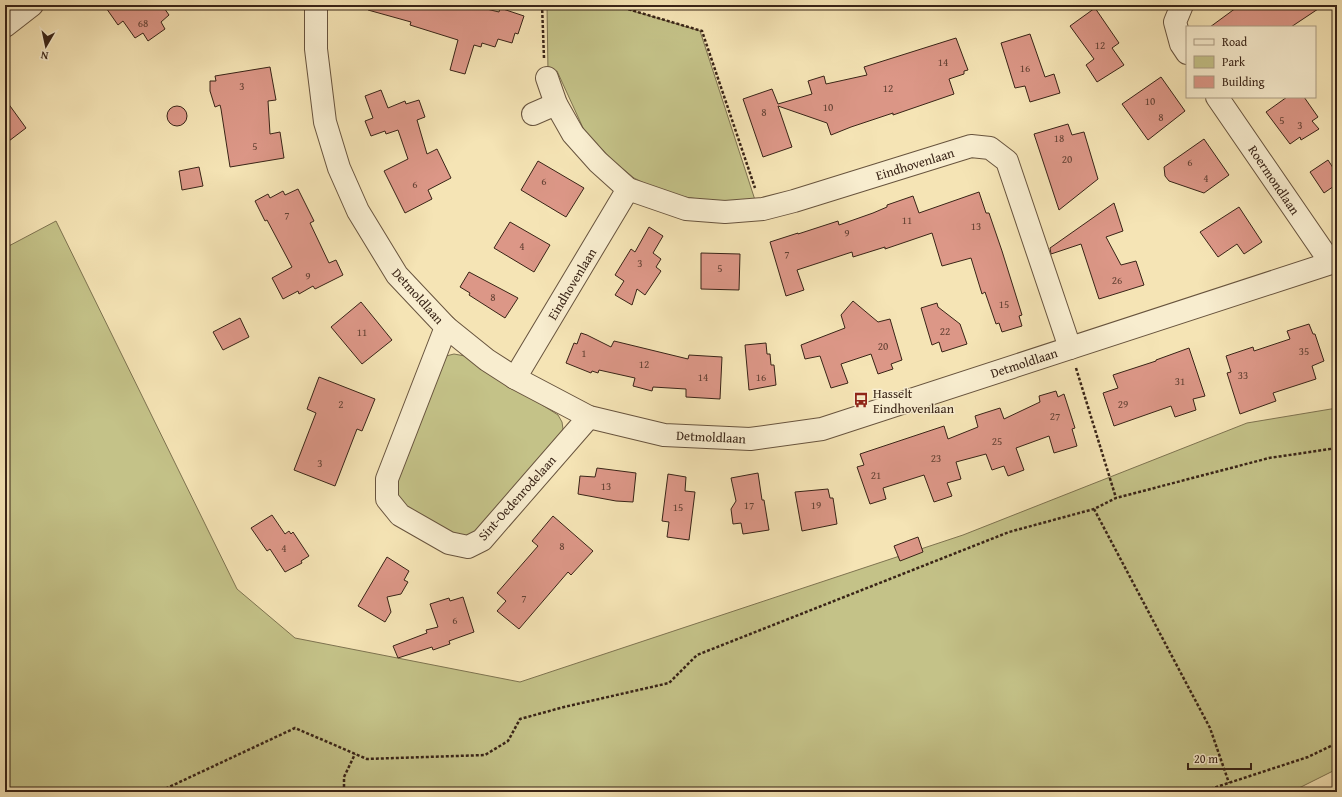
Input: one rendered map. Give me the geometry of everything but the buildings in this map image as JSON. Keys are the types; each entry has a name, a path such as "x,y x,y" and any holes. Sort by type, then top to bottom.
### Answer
{"street":[{"path":"5,26 32,5"},
{"name":"Detmoldlaan","path":"316,5 316,49 325,122 339,168 358,211 397,275 446,327 487,360 515,378 589,417 664,435 750,440 815,430 829,427 1334,262"},
{"path":"1182,5 1175,22 1181,44 1186,52"},
{"name":"Eindhovenlaan","path":"547,78 556,104 573,134 598,162 628,190 686,209 725,212 763,209 794,201 971,146 990,148 1007,161 1070,348"},
{"name":"Roermondlaan","path":"1218,98 1334,262"},
{"path":"533,114 556,104"},
{"name":"Eindhovenlaan","path":"515,378 628,190"},
{"name":"Sint-Oedenrodelaan","path":"446,327 387,479 387,499 400,515 449,543 468,547 482,540 589,417"}],"path":[{"path":"542,5 545,69 547,78"},
{"path":"614,5 702,31 763,209"},
{"path":"1070,348 1116,498"},
{"path":"162,792 167,788 295,728 367,759 486,755 508,741 520,719 564,706 669,683 697,655 1009,532 1094,509 1116,498 1269,458 1337,448"},
{"path":"1094,509 1210,728 1229,783"},
{"path":"1201,792 1308,757 1337,743"},
{"path":"344,792 344,777 355,754"}],"green space":[{"path":"547,5 613,5 700,31 755,200 725,203 678,196 658,190 634,178 611,159 584,130 557,71 548,72"},
{"path":"56,221 237,589 295,638 520,682 963,535 1247,423 1337,408 1337,769 1291,792 5,792 5,248"},
{"path":"454,354 465,356 558,415 562,422 563,429 561,437 478,532 466,539 402,508 392,494 446,356"}],"place":[{"name":"Hasselt Eindhovenlaan","path":"861,400"}]}
